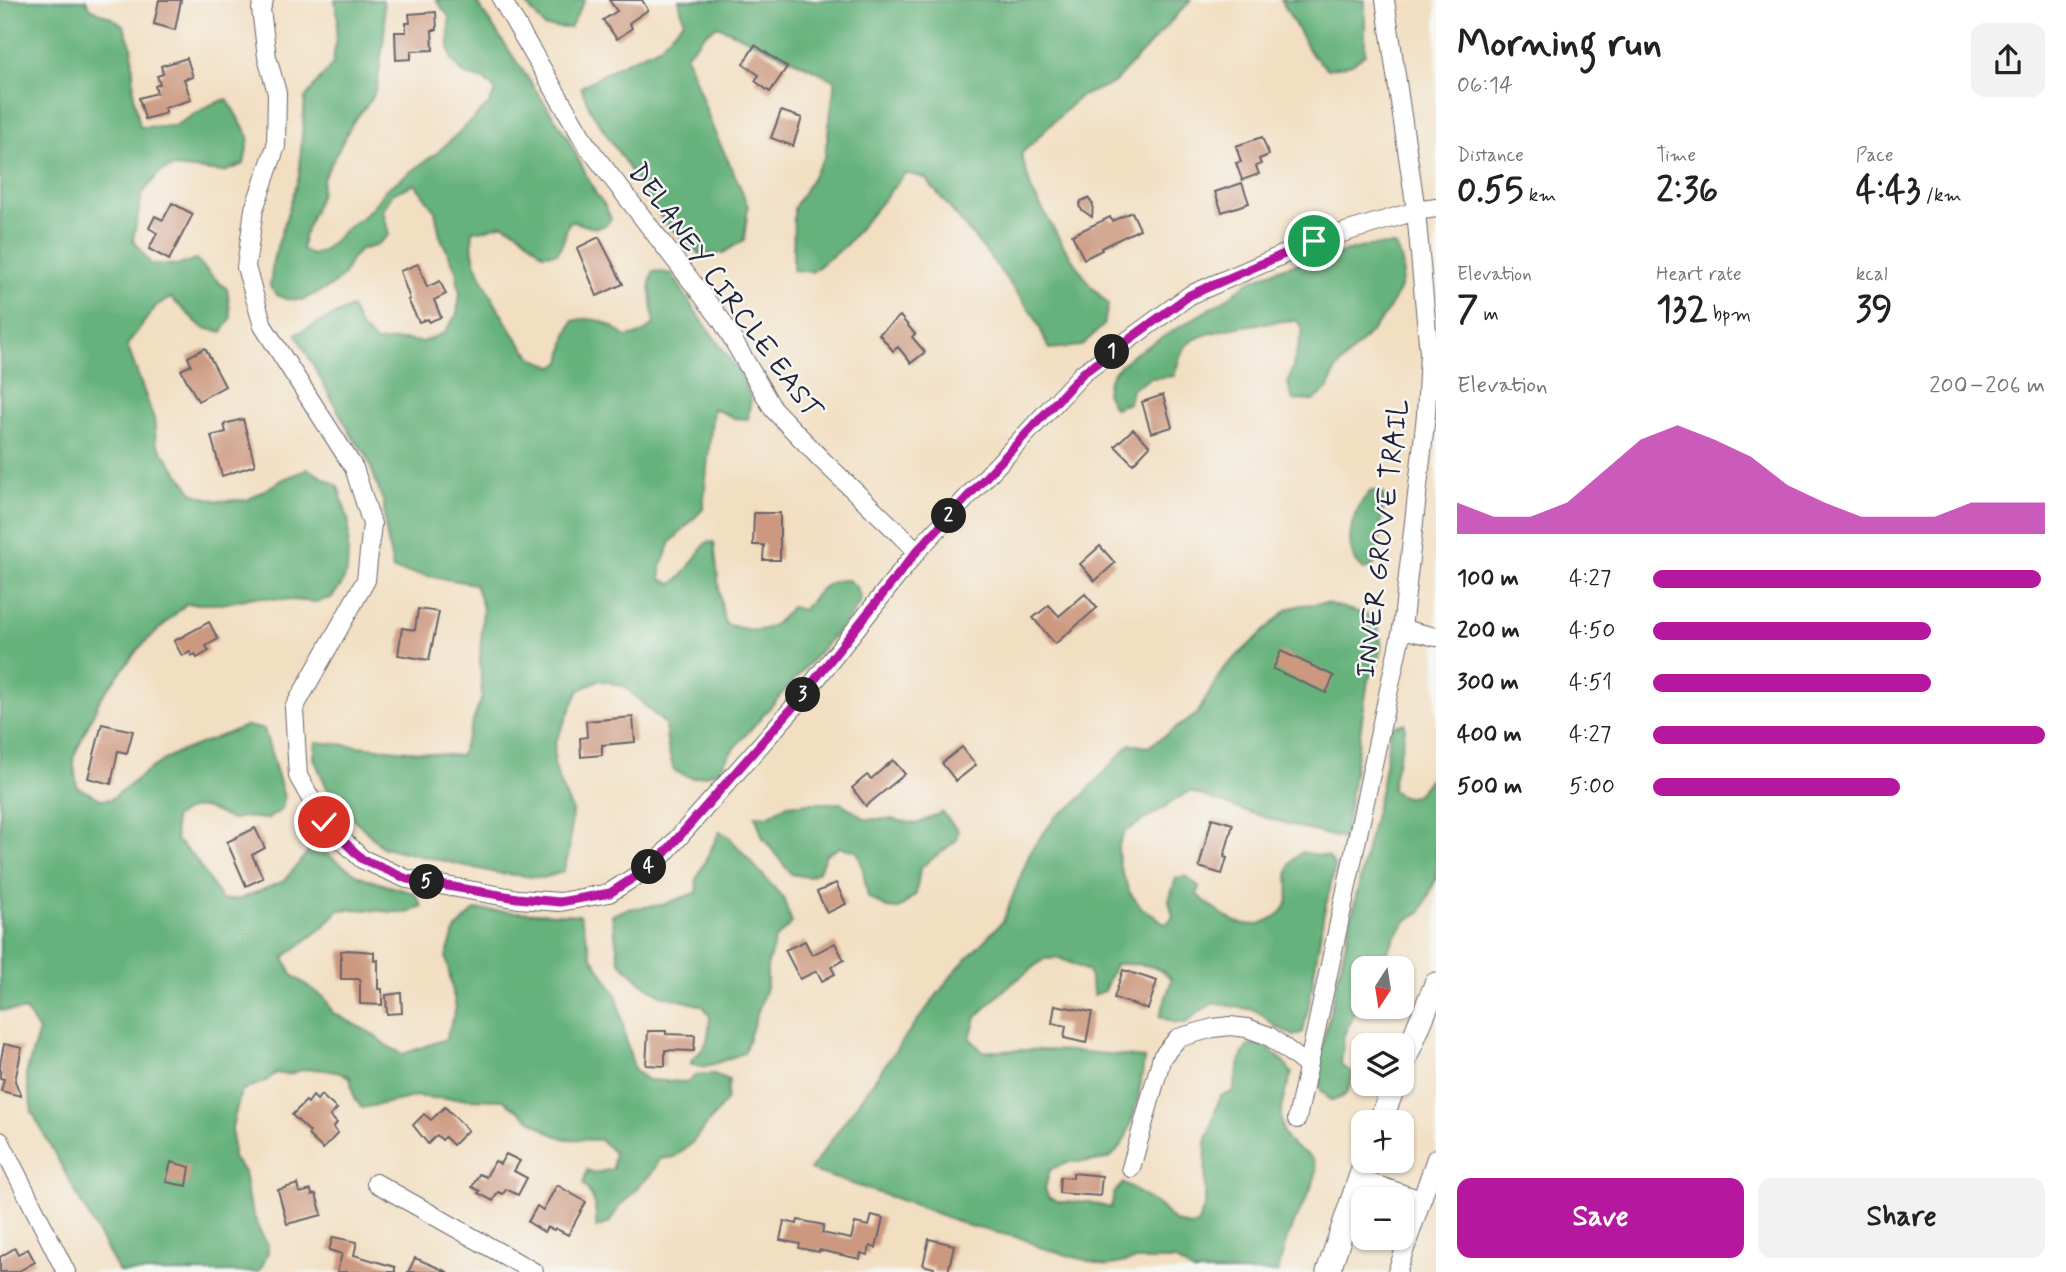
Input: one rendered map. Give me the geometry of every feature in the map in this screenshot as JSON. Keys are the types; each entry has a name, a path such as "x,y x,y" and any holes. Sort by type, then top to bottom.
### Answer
{"main road":[{"path":"1414,1037 1436,984"},
{"path":"1328,1272 1362,1173"}],"street":[{"path":"264,0 261,9 267,57 277,93 276,146 254,209 246,267 263,326 354,468 372,524 366,580 294,708 298,776 324,822 362,859 407,879 517,898 560,902 610,893 655,864 794,706 917,551 1083,373 1190,295 1314,241 1416,211 1436,208"},
{"name":"DELANEY CIRCLE EAST","path":"502,0 586,144 722,321 773,409 917,551"},
{"name":"INVER GROVE TRAIL","path":"1297,1119 1402,629 1426,415 1429,353 1416,211 1385,0"},
{"path":"1402,629 1436,636"},
{"path":"1131,1168 1162,1057 1178,1038 1213,1028 1247,1028 1269,1036 1308,1066"},
{"path":"0,1141 66,1272"},
{"path":"1397,1272 1436,1158"},
{"path":"1371,1173 1421,1199"},
{"path":"376,1182 534,1272"}],"green space":[{"path":"0,0 86,0 90,8 114,19 124,27 132,48 134,98 140,127 174,126 210,105 227,99 249,137 244,164 224,172 173,167 160,172 142,194 133,240 151,264 179,265 196,259 227,289 231,318 222,332 203,328 171,298 157,305 127,345 154,419 156,443 194,494 218,501 247,500 308,469 338,486 349,523 347,571 341,586 331,598 315,602 254,597 222,604 186,604 139,648 100,699 73,758 77,787 103,800 111,799 174,754 246,726 264,729 284,797 282,809 268,819 242,817 232,820 209,809 190,809 174,818 176,840 194,857 222,900 240,899 284,881 312,847 360,876 414,893 422,906 408,913 339,910 322,928 284,957 292,975 325,998 333,1013 403,1054 446,1039 456,1008 446,957 455,930 475,910 580,915 592,957 617,996 635,1071 648,1080 686,1082 699,1074 714,1074 729,1080 726,1101 690,1145 674,1157 660,1159 652,1173 619,1207 609,1223 596,1228 595,1204 583,1184 587,1170 595,1173 613,1169 614,1153 601,1140 566,1139 550,1133 503,1100 416,1096 362,1108 354,1098 350,1077 328,1070 304,1070 290,1074 276,1073 266,1081 241,1091 232,1127 233,1158 244,1172 248,1199 260,1232 268,1245 268,1254 259,1272 119,1272 32,1112 26,1074 39,1031 26,1011 0,1010"},
{"path":"335,0 383,0 383,44 377,86 371,100 353,122 323,179 302,249 312,255 323,251 372,208 385,190 438,152 489,104 496,91 485,80 465,75 452,60 449,17 436,0 475,0 566,135 611,219 607,224 597,227 570,221 557,253 543,254 519,232 503,224 480,231 473,230 473,251 477,267 518,340 538,361 554,367 561,362 567,334 573,321 595,320 614,328 626,337 641,334 654,324 650,283 653,271 672,274 742,376 751,399 748,419 734,418 713,408 703,509 671,542 661,567 661,579 672,584 682,576 706,543 714,542 725,624 754,630 769,627 791,607 803,610 822,589 840,580 848,580 856,587 861,599 852,615 734,748 717,772 692,778 674,771 665,724 624,686 599,680 579,690 555,743 554,763 572,810 569,853 563,872 543,878 497,873 382,847 327,788 314,758 316,742 460,756 482,697 480,659 483,608 475,584 393,570 384,504 366,454 353,438 296,334 351,307 360,327 376,342 422,342 444,333 457,314 460,294 456,270 440,236 435,211 415,184 393,193 383,210 389,235 375,246 360,250 351,259 344,275 330,287 302,300 286,299 277,295 270,287 273,260 299,176 305,98 333,63 338,19"},
{"path":"523,0 585,0 570,28 545,27"},
{"path":"679,0 1191,0 1114,83 1079,97 1021,154 1032,191 1064,247 1091,286 1108,304 1104,325 1081,346 1049,349 1035,317 983,248 925,178 905,173 847,244 812,272 793,270 794,208 825,156 835,81 718,26 705,34 686,55 714,131 748,207 744,240 723,253 701,255 664,222 590,109 581,87 659,47 684,21"},
{"path":"1281,0 1365,0 1365,54 1352,64 1328,69 1312,55"},
{"path":"1394,245 1402,261 1402,278 1397,295 1375,327 1336,369 1329,387 1313,401 1293,400 1288,384 1303,329 1296,320 1221,330 1194,340 1182,352 1174,376 1151,378 1132,389 1129,403 1114,408 1106,393 1114,372 1131,356 1231,296 1246,283 1284,267 1368,246"},
{"path":"1371,491 1381,491 1385,496 1377,558 1374,565 1364,570 1352,552 1351,530 1358,509"},
{"path":"1326,603 1375,617 1381,643 1378,664 1368,680 1344,839 1266,818 1190,791 1125,832 1118,846 1119,864 1130,893 1142,908 1166,924 1173,917 1169,900 1176,878 1185,876 1199,887 1197,895 1231,920 1249,925 1259,924 1276,916 1286,906 1289,891 1288,871 1295,858 1302,852 1329,857 1335,867 1323,917 1303,1032 1294,1036 1276,1027 1254,1010 1214,1003 1186,1023 1172,1022 1160,1016 1172,979 1159,969 1146,965 1115,964 1104,991 1094,995 1088,971 1059,958 1044,959 1005,989 976,1017 970,1038 982,1051 1067,1051 1144,1058 1134,1113 1116,1152 1104,1160 1067,1163 1050,1170 1045,1188 1048,1197 1060,1202 1088,1202 1111,1208 1114,1193 1123,1183 1160,1206 1174,1221 1189,1226 1197,1224 1205,1206 1206,1143 1220,1096 1233,1092 1245,1050 1257,1044 1271,1050 1292,1073 1282,1107 1284,1133 1292,1145 1312,1160 1316,1171 1288,1236 1278,1272 1194,1272 1174,1260 1136,1260 1106,1266 1039,1247 1024,1239 969,1226 810,1170 956,970 1003,921 1031,850 1056,817 1076,803 1130,744 1148,747 1197,714 1223,669 1288,609"},
{"path":"1405,723 1392,790 1407,797 1413,796 1436,771 1436,879 1421,912 1408,919 1385,956 1351,956 1351,1019 1344,1035 1341,1065 1351,1072 1351,1080 1345,1095 1330,1100 1319,1087 1322,1047 1382,783 1391,727"},
{"path":"841,803 866,819 890,819 917,824 942,812 958,831 956,841 920,868 916,894 899,909 887,908 868,897 857,851 840,847 826,854 819,871 808,877 791,874 763,838 755,815 768,816 786,805"},
{"path":"720,831 729,837 783,898 792,923 775,939 767,967 767,984 744,1053 701,1067 691,1064 707,1041 710,1017 703,1006 661,995 643,984 619,961 612,915 627,909 662,905 698,892 696,880"}],"building":[{"path":"159,0 181,0 175,30 154,24"},
{"path":"609,0 642,0 648,10 629,23 632,28 617,39 603,20 617,11"},
{"path":"436,12 437,30 432,30 433,50 411,51 411,59 396,60 395,32 406,32 406,23 410,23 409,14"},
{"path":"755,45 787,67 770,92 755,81 759,75 743,64"},
{"path":"187,58 193,77 184,79 191,100 164,108 166,113 145,119 139,98 157,93 155,86 160,84 157,76 163,74 161,66"},
{"path":"781,111 802,118 793,146 771,138"},
{"path":"1262,137 1269,155 1259,159 1261,164 1256,166 1259,174 1242,180 1236,163 1241,162 1236,146"},
{"path":"1242,183 1249,203 1222,212 1215,192"},
{"path":"1088,198 1093,204 1092,217 1079,206 1081,201"},
{"path":"172,203 193,214 169,260 149,249 157,233 149,228 155,216 163,220"},
{"path":"1132,212 1140,229 1084,259 1072,235 1110,217 1112,221"},
{"path":"599,237 623,284 597,296 577,248"},
{"path":"418,264 427,287 440,281 446,294 434,300 441,317 429,322 428,319 419,322 408,300 410,299 400,271"},
{"path":"900,316 915,334 912,337 925,352 911,363 898,347 893,351 879,334"},
{"path":"205,348 225,386 198,401 181,370 191,365 188,357"},
{"path":"1163,395 1172,427 1151,433 1142,402"},
{"path":"243,419 255,465 222,476 211,436 226,432 224,424"},
{"path":"1133,429 1150,446 1133,464 1115,446"},
{"path":"754,513 780,513 780,560 763,560 764,545 753,545"},
{"path":"1100,546 1115,563 1095,581 1080,564"},
{"path":"1085,594 1097,608 1055,644 1033,618 1049,605 1059,616"},
{"path":"418,609 439,612 429,660 398,655 402,628 415,630"},
{"path":"209,622 218,639 206,646 209,651 197,658 195,654 191,656 190,652 182,656 174,641"},
{"path":"1281,651 1334,676 1326,693 1273,669"},
{"path":"633,717 635,742 602,745 602,755 581,757 580,738 587,737 586,721"},
{"path":"102,724 133,731 127,753 118,751 111,784 88,778"},
{"path":"962,747 976,765 956,781 942,763"},
{"path":"893,760 905,774 866,806 852,788 867,775 871,779"},
{"path":"1212,818 1233,824 1222,874 1199,867"},
{"path":"255,828 265,848 252,855 263,878 246,886 227,842"},
{"path":"836,883 846,904 827,913 817,892"},
{"path":"805,941 812,955 835,943 844,960 831,967 835,974 822,981 817,971 800,979 785,950"},
{"path":"341,951 374,952 374,961 378,960 378,989 382,989 382,1005 360,1004 360,979 341,979"},
{"path":"1123,970 1157,981 1148,1009 1114,998"},
{"path":"401,993 402,1013 387,1014 386,995"},
{"path":"1055,1005 1092,1012 1086,1043 1064,1038 1066,1026 1052,1023"},
{"path":"648,1031 695,1035 694,1051 665,1050 665,1066 646,1065"},
{"path":"4,1044 22,1048 15,1081 21,1096 1,1091 4,1079 0,1078 0,1064"},
{"path":"321,1095 337,1109 330,1116 337,1123 333,1128 338,1133 323,1149 292,1115 313,1096 317,1100"},
{"path":"445,1107 468,1130 453,1145 445,1137 442,1140 437,1135 428,1144 413,1125 424,1114 431,1120"},
{"path":"506,1154 520,1161 514,1171 527,1178 518,1195 506,1189 503,1194 498,1192 493,1201 472,1187 479,1174 486,1177 495,1161 500,1164"},
{"path":"171,1162 190,1167 187,1186 166,1182"},
{"path":"1073,1173 1102,1176 1100,1196 1059,1193 1060,1177 1073,1178"},
{"path":"298,1184 300,1193 311,1190 312,1195 316,1194 322,1215 287,1224 278,1190"},
{"path":"557,1185 586,1202 568,1235 547,1227 544,1232 528,1222 537,1206 543,1210"},
{"path":"872,1215 883,1218 876,1248 870,1246 868,1255 861,1253 860,1259 799,1248 800,1244 780,1240 784,1221 797,1224 798,1220 824,1225 822,1233 851,1239 855,1223 869,1226"},
{"path":"333,1237 357,1242 354,1255 395,1267 395,1272 337,1272 342,1254 329,1250"},
{"path":"929,1239 954,1245 948,1272 933,1272 934,1268 923,1265"},
{"path":"15,1248 18,1254 28,1249 35,1262 17,1272 0,1272 0,1257"},
{"path":"415,1258 448,1272 408,1272"}],"route":[{"path":"324,822 362,859 407,879 517,898 560,902 610,893 655,864 794,706 917,551 1083,373 1190,295 1314,241"}]}
